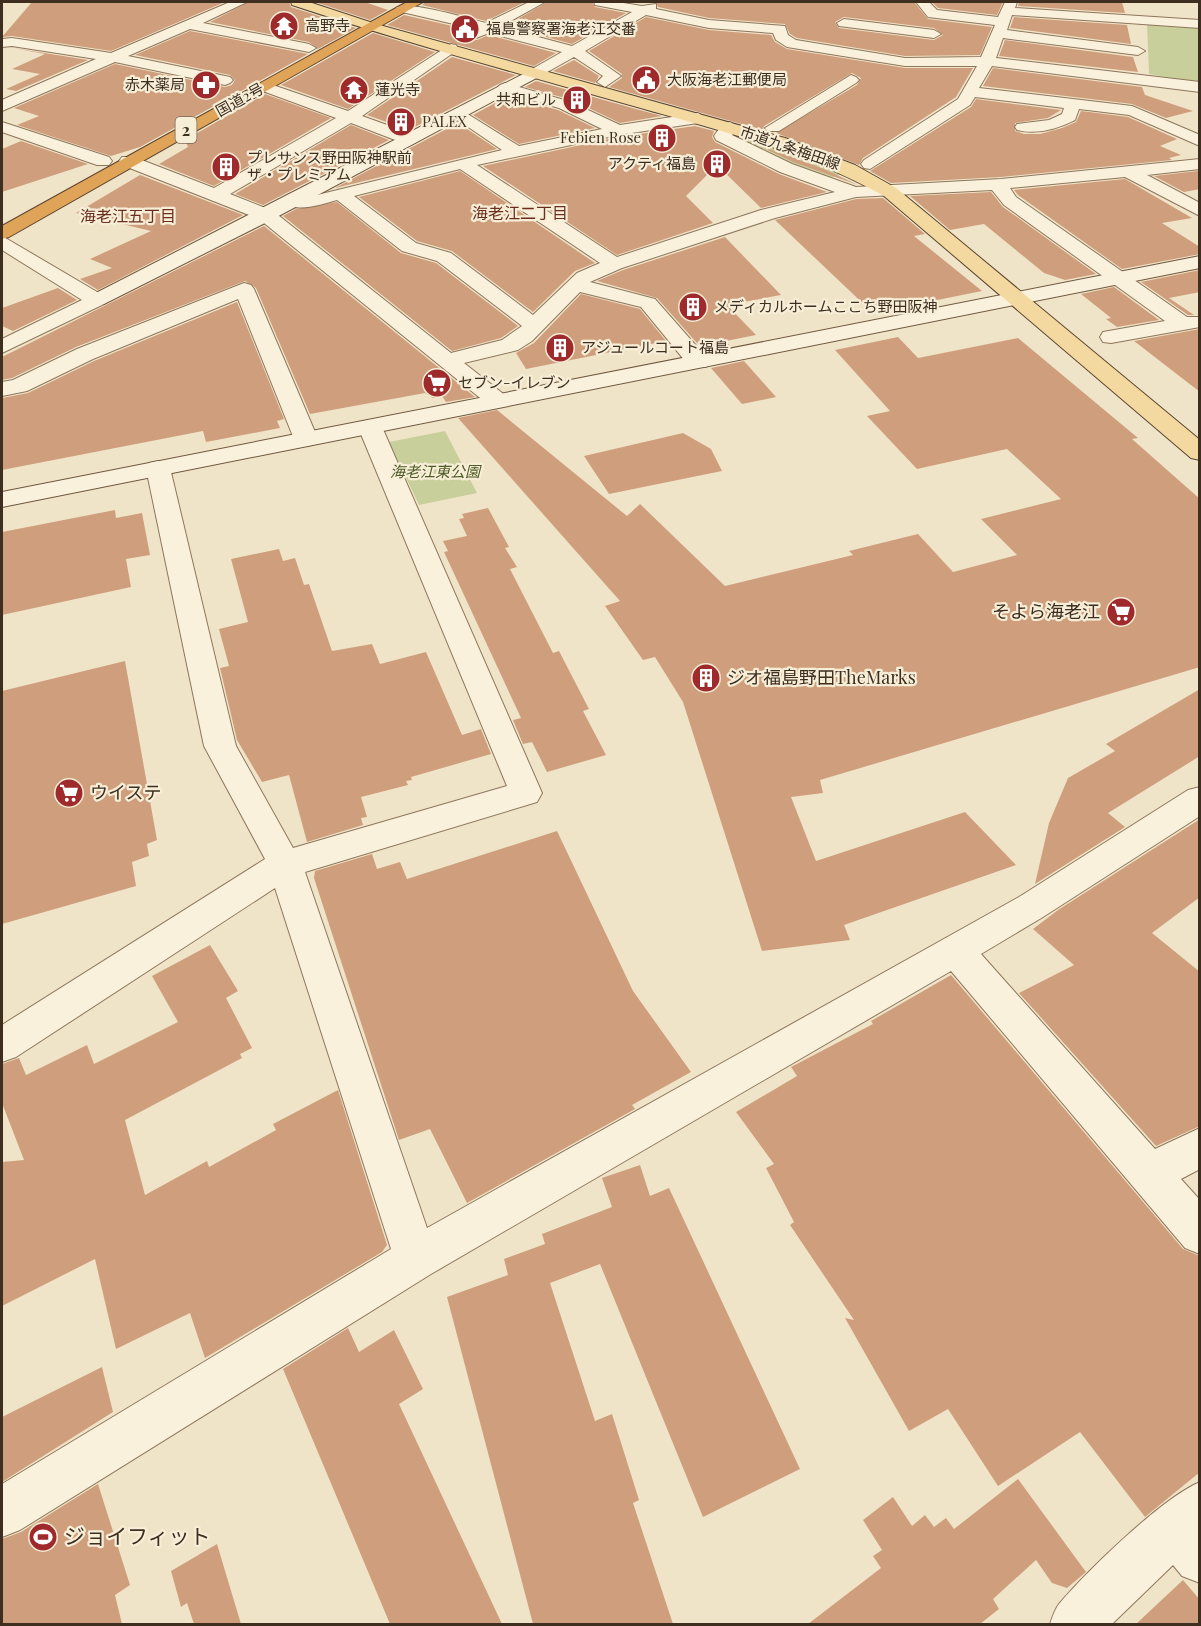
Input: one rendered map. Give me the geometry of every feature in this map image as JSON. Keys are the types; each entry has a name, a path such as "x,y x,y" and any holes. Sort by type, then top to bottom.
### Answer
{"highway":[{"name":"国道2号","path":"2,215 309,48 404,4"},
{"name":"国道2号","path":"2,233 265,87 369,21"}],"main road":[{"name":"市道九条梅田線","path":"297,2 542,69 817,155 890,192 1018,287 1200,453"},
{"name":"市道九条梅田線","path":"324,2 369,21"},
{"name":"市道九条梅田線","path":"542,69 605,82 773,128 870,164 914,190 993,254"},
{"path":"1041,293 1154,387"}],"street":[{"path":"2,106 240,2"},
{"path":"600,2 721,26 780,29 781,37 792,44 881,59 987,61 1200,87"},
{"path":"2,347 266,215 542,69 660,2"},
{"path":"922,2 933,14 1004,17 1130,10 1200,13"},
{"path":"509,3 533,4"},
{"path":"404,4 486,29 575,51 613,76 605,82"},
{"path":"216,195 351,117 456,45 533,4"},
{"path":"1130,10 1200,24"},
{"path":"1130,10 1140,38 1132,111"},
{"path":"1004,17 1138,51"},
{"path":"870,164 964,102 972,92 987,61 1004,17"},
{"path":"844,23 881,23 934,34"},
{"path":"191,25 309,48"},
{"path":"2,43 12,42 116,58 225,80"},
{"path":"773,128 850,80"},
{"path":"265,87 409,139"},
{"path":"505,88 565,105 618,130"},
{"path":"972,92 1132,111 1200,141"},
{"path":"1023,128 1052,124 1068,117 1073,104"},
{"path":"458,113 518,153"},
{"path":"291,201 313,201 618,130 698,118"},
{"path":"2,127 103,161"},
{"path":"730,127 722,136 754,154 805,177 856,192"},
{"path":"128,161 266,215 269,220 498,401"},
{"path":"448,361 510,345 524,336 584,277 615,264 768,214 856,192 890,192 1002,184 1200,164"},
{"path":"465,165 615,264"},
{"path":"1129,172 1200,211"},
{"path":"1002,184 1000,188 1011,201 1118,278 1191,321"},
{"path":"340,194 409,247 444,257 533,325"},
{"path":"2,242 97,300"},
{"path":"2,500 698,362 1018,287 1041,293 1200,261"},
{"path":"576,285 648,303 698,362"},
{"path":"2,389 19,386 85,354 244,289 306,439"},
{"path":"1111,337 1191,321"},
{"path":"2,1045 285,864 526,793 370,427"},
{"path":"158,468 220,746 285,864 416,1259"},
{"path":"2,1512 416,1259 1031,907 1200,799"},
{"path":"954,949 1200,1233"},
{"path":"1148,1175 1200,1147"},
{"path":"1076,1624 1191,1531"}],"green space":[{"path":"1147,24 1199,26 1199,83 1149,74"},
{"path":"737,135 812,159 843,174 825,180 729,136"},
{"name":"海老江東公園","path":"445,431 477,493 419,505 389,442"}],"building":[{"path":"32,2 225,2 111,51 12,36 2,37"},
{"path":"249,2 289,2 291,7 356,28 318,49 309,42 210,22"},
{"path":"315,2 365,2 388,10 370,20"},
{"path":"425,2 525,2 486,21 422,5"},
{"path":"547,2 592,2 595,7 626,13 572,44 506,26"},
{"path":"656,2 914,2 928,19 992,27 980,55 905,56 797,38 790,34 785,24 709,18 658,7","holes":["844,17 934,28 943,35 934,40 839,28 835,22"]},
{"path":"932,2 1003,2 997,15 938,8"},
{"path":"1019,2 1122,2 1125,13 1018,6"},
{"path":"404,15 470,30 467,34 471,39 477,40 489,35 556,53 534,66 387,25"},
{"path":"646,17 709,30 771,35 775,42 787,49 905,68 973,68 956,97 863,158 859,165 776,133 857,85 861,78 852,73 764,126 763,130 609,87 622,78 622,74 589,51"},
{"path":"1014,17 1127,25 1131,44 1010,28"},
{"path":"190,31 308,54 140,147 111,156 17,125 39,116 14,108 115,64 225,87 232,85 235,80 230,75 135,55"},
{"path":"373,33 435,52 348,109 281,85"},
{"path":"1005,40 1133,57 1138,72 999,56"},
{"path":"13,48 88,60 16,91 6,89 40,74 12,69 45,54"},
{"path":"452,57 516,75 409,130 367,115"},
{"path":"574,60 599,76 595,83 553,71"},
{"path":"993,68 1142,87 1145,95 1193,111 1166,118 1132,104 983,86"},
{"path":"536,81 662,116 620,123 572,100 525,87"},
{"path":"265,94 331,118 214,186 159,164 188,147 185,140"},
{"path":"508,96 558,110 595,128 519,144 473,115"},
{"path":"976,99 1061,110 1048,118 1015,123 1015,131 1024,134 1040,134 1062,128 1076,122 1081,111 1128,117 1177,139 1160,146 1181,155 1169,158 1172,160 1001,177 891,183 870,171 971,107"},
{"path":"458,123 497,149 335,188 416,145"},
{"path":"351,125 389,140 263,205 235,194"},
{"path":"695,126 714,131 712,137 715,142 779,174 827,192 761,208 717,165 686,196 713,223 617,255 483,166 618,137"},
{"path":"21,141 88,164 2,192 2,149"},
{"path":"756,144 824,169 858,185 793,162"},
{"path":"460,171 595,263 575,271 533,312 452,251 417,241 359,197"},
{"path":"1198,171 1200,189 1184,192 1154,176"},
{"path":"140,175 243,215 98,290 80,279 112,268 90,259 151,231 76,213"},
{"path":"1125,179 1192,218 1162,223 1200,247 1200,254 1122,269 1014,190"},
{"path":"991,192 1003,207 1096,274 1065,280 1044,273 984,224 950,230 910,196"},
{"path":"883,198 925,234 914,236 982,291 873,313 775,220 856,199"},
{"path":"337,202 401,253 436,263 518,326 501,338 452,351 283,216 296,209"},
{"path":"264,226 475,397 446,402 442,396 433,398 425,393 310,414 256,288 245,281 76,347 12,378 2,380 2,357"},
{"path":"725,237 781,295 727,305 756,335 726,341 730,346 704,351 657,298 597,281 623,270"},
{"path":"1200,270 1200,292 1169,298 1194,315 1188,315 1141,282"},
{"path":"1114,287 1159,320 1117,327 1106,319 1111,318 1081,294"},
{"path":"58,288 77,300 13,331 2,326 2,308"},
{"path":"581,294 640,309 666,341 526,369 516,353 534,343"},
{"path":"237,302 284,419 277,421 280,428 206,442 203,431 2,470 2,398 28,393 94,361"},
{"path":"1200,329 1200,392 1134,341"},
{"path":"898,337 918,358 1018,338 1138,438 1132,439 1200,499 1200,667 820,780 823,793 791,797 816,861 965,812 1016,865 844,925 850,940 762,951 683,702 655,657 643,660 605,606 620,601 458,418 497,410 627,516 640,504 725,586 853,555 849,551 918,534 953,572 1017,555 981,519 1061,499 1007,449 917,469 867,416 890,411 835,350"},
{"path":"744,361 776,397 742,404 711,368"},
{"path":"683,433 711,449 722,471 609,494 584,456"},
{"path":"488,508 509,547 505,548 517,567 510,569 553,653 559,651 589,709 583,711 606,755 547,772 532,742 523,744 513,720 521,718 444,552 448,551 443,541 467,536 459,519 464,518 462,514"},
{"path":"115,510 116,518 142,513 150,555 126,559 131,587 2,615 2,532"},
{"path":"279,549 283,561 295,558 304,585 309,584 332,651 372,644 380,664 426,652 462,735 481,729 491,754 411,777 412,780 406,781 408,785 361,797 367,817 361,818 363,825 307,842 289,775 262,782 237,740 220,668 229,666 219,629 248,622 231,559"},
{"name":"ウイステ","path":"125,661 157,840 147,844 149,856 132,862 136,886 2,924 2,691"},
{"path":"1200,689 1200,756 1108,813 1125,827 1035,884 1049,823 1068,778 1115,751 1106,744"},
{"path":"1200,819 1200,897 1152,933 1200,972 1200,1126 1156,1146 1019,993 1074,965 1033,929 1058,910"},
{"path":"557,831 633,991 691,1072 632,1105 635,1109 467,1203 430,1129 399,1140 314,878 315,871 372,854 377,869 400,862 407,879"},
{"path":"210,945 238,991 226,998 252,1048 240,1054 242,1058 125,1120 145,1195 207,1161 209,1167 276,1130 273,1124 338,1090 387,1245 382,1252 205,1358 190,1313 116,1349 95,1259 2,1306 2,1162 24,1160 2,1103 2,1064 19,1058 26,1075 87,1045 94,1064 178,1022 152,976"},
{"path":"951,975 1183,1249 1200,1256 1200,1472 1145,1517 1080,1432 998,1486 948,1409 909,1431 845,1318 854,1320 790,1225 794,1222 766,1168 774,1164 736,1112 797,1076 791,1067 873,1024 871,1021"},
{"path":"640,1165 650,1196 669,1188 800,1469 703,1517 600,1264 550,1283 595,1421 612,1414 639,1500 633,1503 673,1624 533,1624 447,1297 508,1275 504,1259 545,1244 542,1234 612,1207 602,1178"},
{"path":"348,1328 359,1352 394,1330 423,1389 399,1404 502,1624 390,1624 283,1369"},
{"path":"102,1367 113,1412 2,1482 2,1417"},
{"path":"1018,1479 1086,1572 1067,1588 1052,1583 1036,1560 993,1599 999,1609 980,1624 808,1624 881,1568 873,1556 882,1550 863,1520 893,1497 912,1526 925,1515 934,1527 946,1518 954,1529"},
{"path":"98,1484 130,1585 115,1595 122,1624 2,1624 2,1539 21,1532"},
{"path":"217,1544 241,1624 194,1624 187,1603 181,1607 171,1571"},
{"path":"1183,1580 1200,1600 1200,1624 1136,1624"}],"place":[{"name":"高野寺","path":"284,26"},
{"name":"福島警察署海老江交番","path":"465,29"},
{"name":"大阪海老江郵便局","path":"646,80"},
{"name":"赤木薬局","path":"206,85"},
{"name":"蓮光寺","path":"354,90"},
{"name":"共和ビル","path":"577,100"},
{"name":"PALEX","path":"401,122"},
{"name":"Febien Rose","path":"662,138"},
{"name":"アクティ福島","path":"717,164"},
{"name":"プレサンス野田阪神駅前 ザ・プレミアム","path":"226,167"},
{"name":"メディカルホームここち野田阪神","path":"693,307"},
{"name":"アジュールコート福島","path":"560,348"},
{"name":"セブン-イレブン","path":"437,383"},
{"name":"そよら海老江","path":"1121,612"},
{"name":"ジオ福島野田TheMarks","path":"706,678"},
{"name":"ウイステ","path":"69,793"},
{"name":"ジョイフィット","path":"43,1537"}],"district":[{"name":"海老江二丁目","path":"520,213"},
{"name":"海老江五丁目","path":"128,216"}]}
